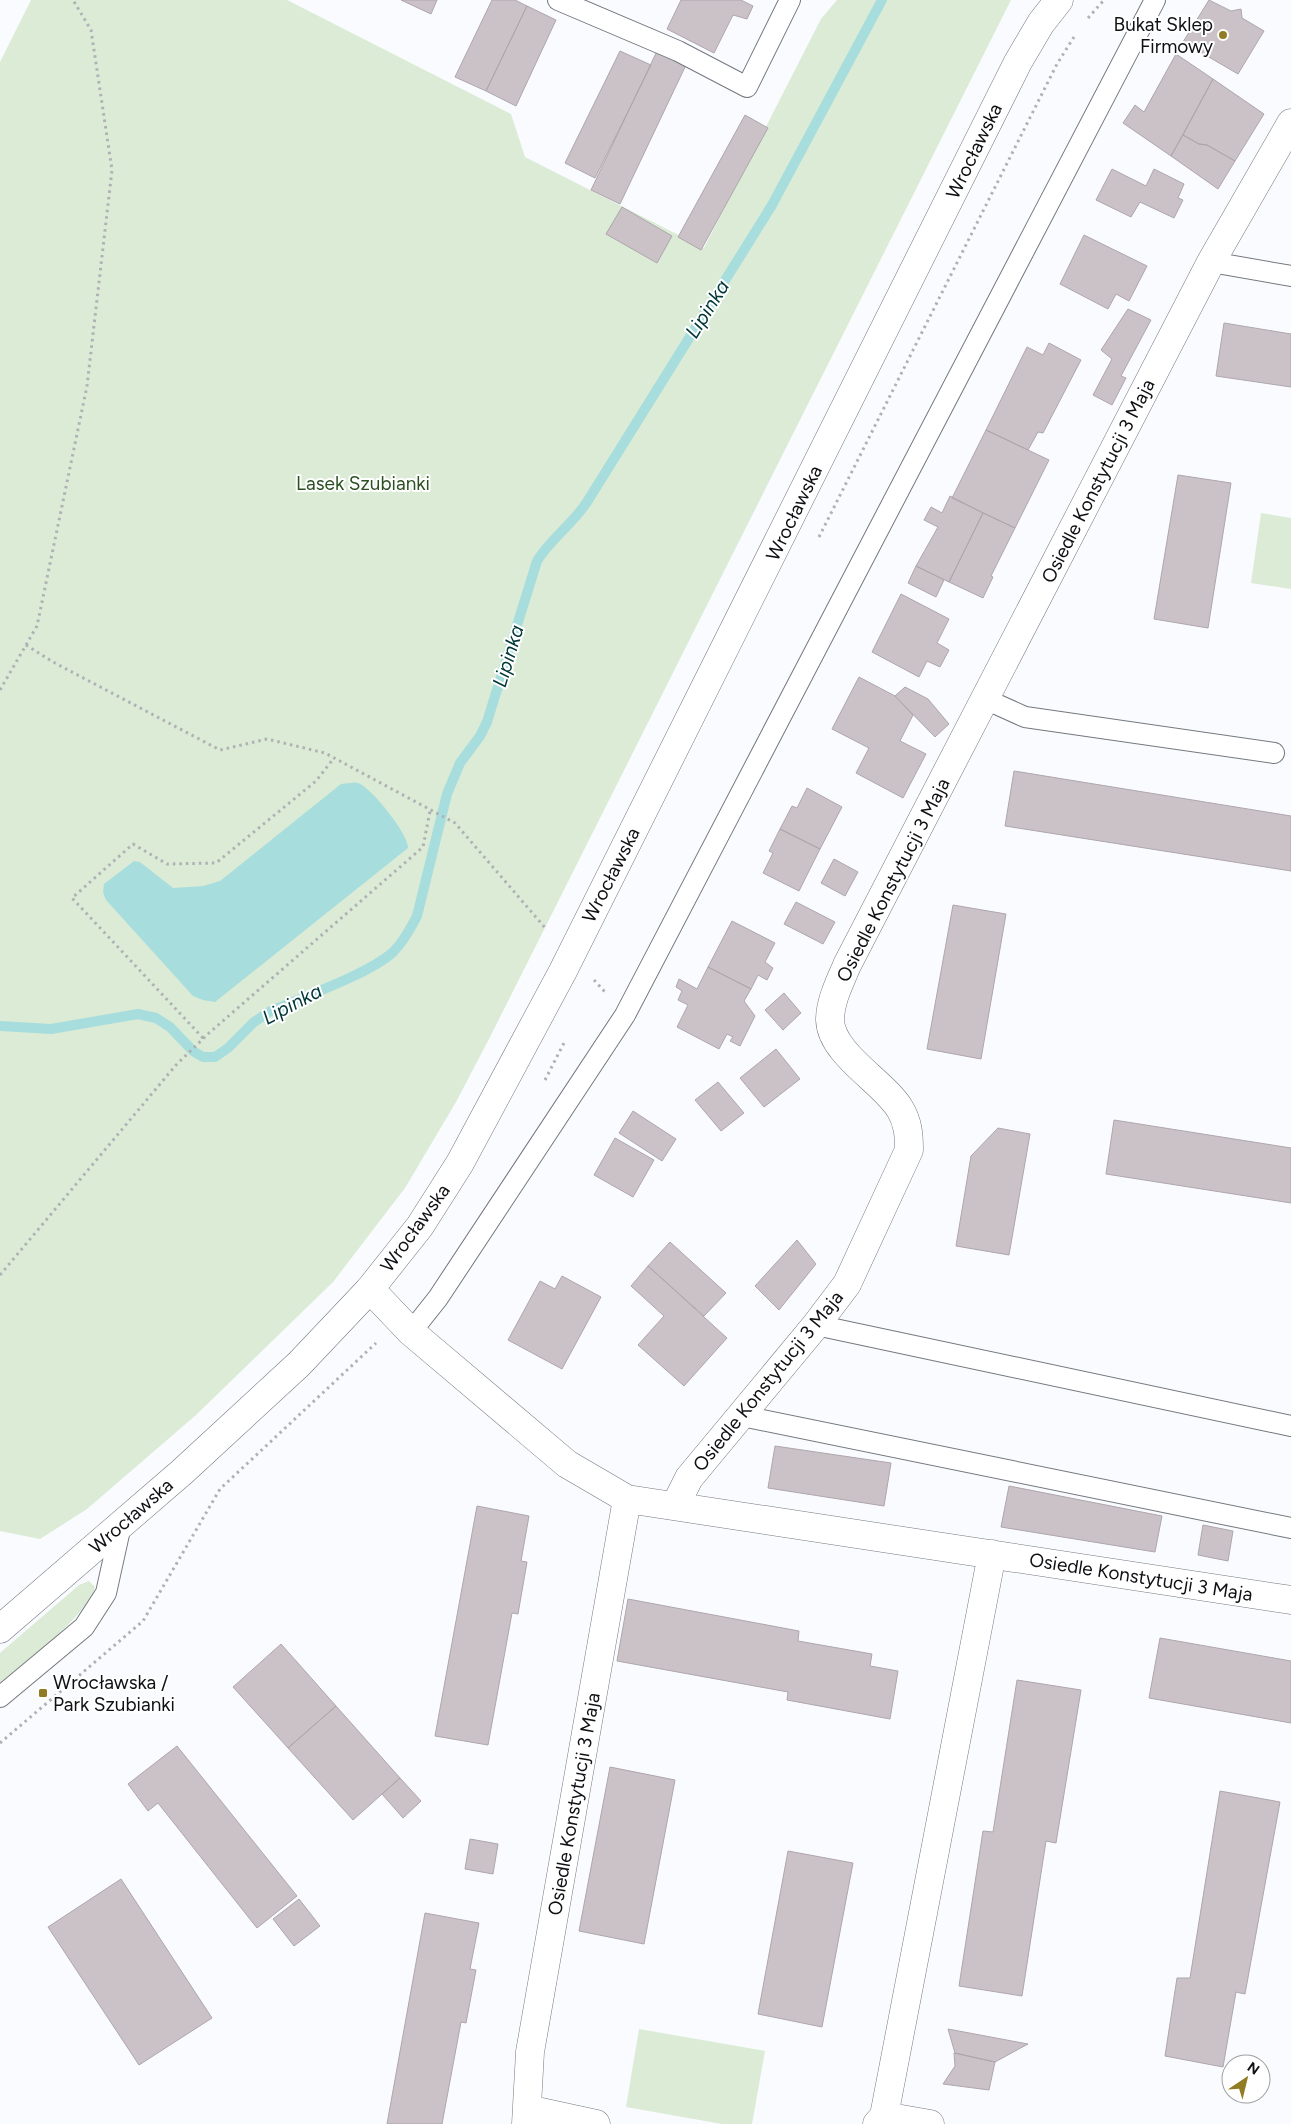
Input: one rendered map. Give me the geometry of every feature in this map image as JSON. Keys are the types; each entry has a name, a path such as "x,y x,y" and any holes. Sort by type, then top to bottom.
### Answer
{"street":[{"name":"Wrocławska","path":"0,1629 182,1472 300,1364 370,1289 420,1226 460,1163 571,955 1018,62 1041,23 1058,0"},
{"name":"Osiedle Konstytucji 3 Maja","path":"675,1506 689,1478 742,1416 847,1284 910,1150 908,1126 900,1108 837,1042 830,1021 834,996 847,965 1211,262 1291,123"},
{"name":"Osiedle Konstytucji 3 Maja","path":"370,1289 411,1332 567,1464 627,1499 1291,1600"},
{"name":"Osiedle Konstytucji 3 Maja","path":"596,2124 527,2117 530,2052 627,1499"},
{"path":"930,2124 881,2120 992,1554"}],"lane":[{"path":"558,0 678,51 747,88 790,0"},
{"path":"411,1332 438,1298 625,1015 1155,0"},
{"path":"1211,262 1291,276"},
{"path":"985,700 1024,717 1274,753"},
{"path":"816,1325 1291,1426"},
{"path":"742,1416 1291,1528"},
{"path":"0,1697 84,1627 106,1593 121,1525"}],"path":[{"path":"0,690 37,626 87,386 112,170 91,30 73,0"},
{"path":"26,645 53,662 220,750 267,739 325,753 455,823 625,1015"},
{"path":"203,1038 72,898 133,844 167,864 216,864 316,781 334,758"},
{"path":"0,1275 176,1065 203,1038 423,847 430,810"}],"green space":[{"name":"Lasek Szubianki","path":"31,0 287,0 511,114 525,157 704,248 821,19 837,0 1011,0 490,1037 456,1102 405,1188 333,1282 196,1415 87,1509 40,1539 0,1531 0,62"},
{"path":"1261,513 1291,518 1291,589 1251,583"},
{"path":"89,1581 95,1587 90,1599 81,1611 54,1638 0,1683 0,1653 79,1585"},
{"path":"639,2029 765,2051 752,2124 722,2124 626,2107"}],"water":[{"path":"357,783 372,793 389,812 403,833 408,848 215,1002 193,996 106,900 103,892 104,884 134,861 140,862 173,888 203,886 220,881 341,784"}],"building":[{"path":"401,0 437,0 431,14"},
{"path":"492,0 515,0 527,6 486,91 455,77"},
{"path":"681,0 741,0 753,6 747,19 733,15 714,53 667,29"},
{"path":"1209,0 1231,11 1241,9 1242,18 1264,31 1238,74 1183,42"},
{"path":"527,6 556,20 516,106 486,91"},
{"path":"620,51 651,65 595,178 565,163"},
{"path":"657,51 686,65 620,204 591,190"},
{"path":"1176,54 1213,79 1171,156 1123,123 1135,105 1144,112"},
{"path":"1213,79 1264,114 1235,161 1207,145 1199,144 1183,135"},
{"path":"745,115 768,128 701,250 678,237"},
{"path":"1183,135 1199,144 1207,145 1235,161 1218,189 1171,156"},
{"path":"1112,169 1146,186 1154,169 1184,184 1178,198 1183,200 1174,218 1140,202 1131,217 1096,200"},
{"path":"622,207 672,236 657,263 606,234"},
{"path":"1084,235 1147,266 1129,301 1116,294 1108,309 1060,284"},
{"path":"1128,309 1151,320 1121,376 1126,378 1112,405 1093,395 1112,359 1101,350"},
{"path":"1224,323 1291,334 1291,387 1216,376"},
{"path":"1049,343 1081,360 1043,433 1038,432 1028,450 986,430 1027,347 1043,355"},
{"path":"986,430 1049,460 1015,528 952,498"},
{"path":"1178,475 1231,483 1208,628 1154,619"},
{"path":"950,496 983,513 949,582 916,566 938,527 924,520 931,507 942,513"},
{"path":"983,513 1015,528 991,576 993,577 983,598 949,582"},
{"path":"916,566 944,580 936,597 908,583"},
{"path":"901,594 949,619 937,643 949,650 940,667 927,661 919,677 872,652"},
{"path":"859,677 895,696 913,715 900,741 926,754 903,798 856,773 869,748 832,729"},
{"path":"905,687 928,699 949,724 935,737 895,696"},
{"path":"1014,771 1291,816 1291,871 1005,826"},
{"path":"807,788 842,807 820,849 780,829 792,806 797,808"},
{"path":"780,829 820,849 799,891 763,873 773,853 769,851"},
{"path":"834,859 858,872 845,896 821,883"},
{"path":"796,902 835,922 823,944 784,924"},
{"path":"953,905 1006,914 981,1059 927,1049"},
{"path":"732,921 775,943 765,962 773,968 767,980 758,975 751,989 708,967"},
{"path":"708,967 751,989 744,1001 755,1016 740,1046 730,1041 733,1037 727,1034 719,1049 677,1027 688,1005 678,1000 682,991 676,987 679,979 697,989"},
{"path":"784,993 801,1013 783,1030 765,1010"},
{"path":"776,1049 800,1079 764,1107 740,1078"},
{"path":"718,1082 744,1113 721,1131 695,1100"},
{"path":"633,1111 676,1139 662,1161 619,1133"},
{"path":"1114,1120 1291,1148 1291,1203 1106,1174"},
{"path":"998,1128 1030,1134 1009,1255 956,1246 971,1156"},
{"path":"615,1138 654,1160 633,1197 594,1175"},
{"path":"797,1240 816,1264 779,1310 755,1286"},
{"path":"670,1242 726,1293 704,1316 648,1266"},
{"path":"648,1266 727,1338 684,1386 638,1345 664,1316 631,1286"},
{"path":"562,1276 601,1297 562,1369 508,1340 540,1281 555,1289"},
{"path":"775,1446 891,1463 884,1506 768,1488"},
{"path":"1009,1486 1162,1516 1155,1552 1001,1527"},
{"path":"477,1506 529,1516 521,1561 527,1562 518,1614 512,1613 488,1745 435,1736"},
{"path":"1203,1525 1233,1531 1228,1561 1198,1555"},
{"path":"628,1599 799,1631 798,1641 872,1654 870,1666 898,1671 890,1719 787,1700 788,1692 617,1661"},
{"path":"1160,1638 1291,1661 1291,1723 1149,1698"},
{"path":"281,1644 336,1706 288,1748 233,1687"},
{"path":"1017,1680 1081,1690 1056,1843 1046,1841 1022,1996 959,1986 983,1831 993,1832"},
{"path":"336,1706 400,1778 353,1820 288,1748"},
{"path":"177,1746 297,1896 257,1928 158,1803 148,1811 128,1784"},
{"path":"610,1767 675,1780 644,1944 579,1931"},
{"path":"400,1778 421,1801 403,1818 382,1794"},
{"path":"1220,1791 1280,1802 1245,1994 1236,1992 1225,2054 1221,2054 1221,2067 1165,2056 1177,1978 1190,1978"},
{"path":"470,1839 498,1844 493,1874 465,1869"},
{"path":"788,1851 853,1863 822,2027 758,2014"},
{"path":"121,1879 212,2018 139,2065 48,1927"},
{"path":"299,1899 320,1926 294,1946 273,1919"},
{"path":"425,1913 479,1923 470,1969 476,1970 466,2023 461,2022 442,2124 387,2124"},
{"path":"948,2029 1028,2044 995,2062 955,2053"},
{"path":"954,2053 995,2062 989,2090 943,2084 955,2066"}],"waterway":[{"name":"Lipinka","path":"0,1026 51,1029 138,1014 156,1018 170,1027 193,1051 203,1057 215,1057 228,1048 254,1022 269,1012 365,970 395,950 406,936 417,916 447,794 460,763 480,736 487,722 537,561 587,502 772,205 882,0"}],"place":[{"name":"Bukat Sklep Firmowy","path":"1223,35"},
{"name":"Wrocławska / Park Szubianki","path":"43,1693"}]}
